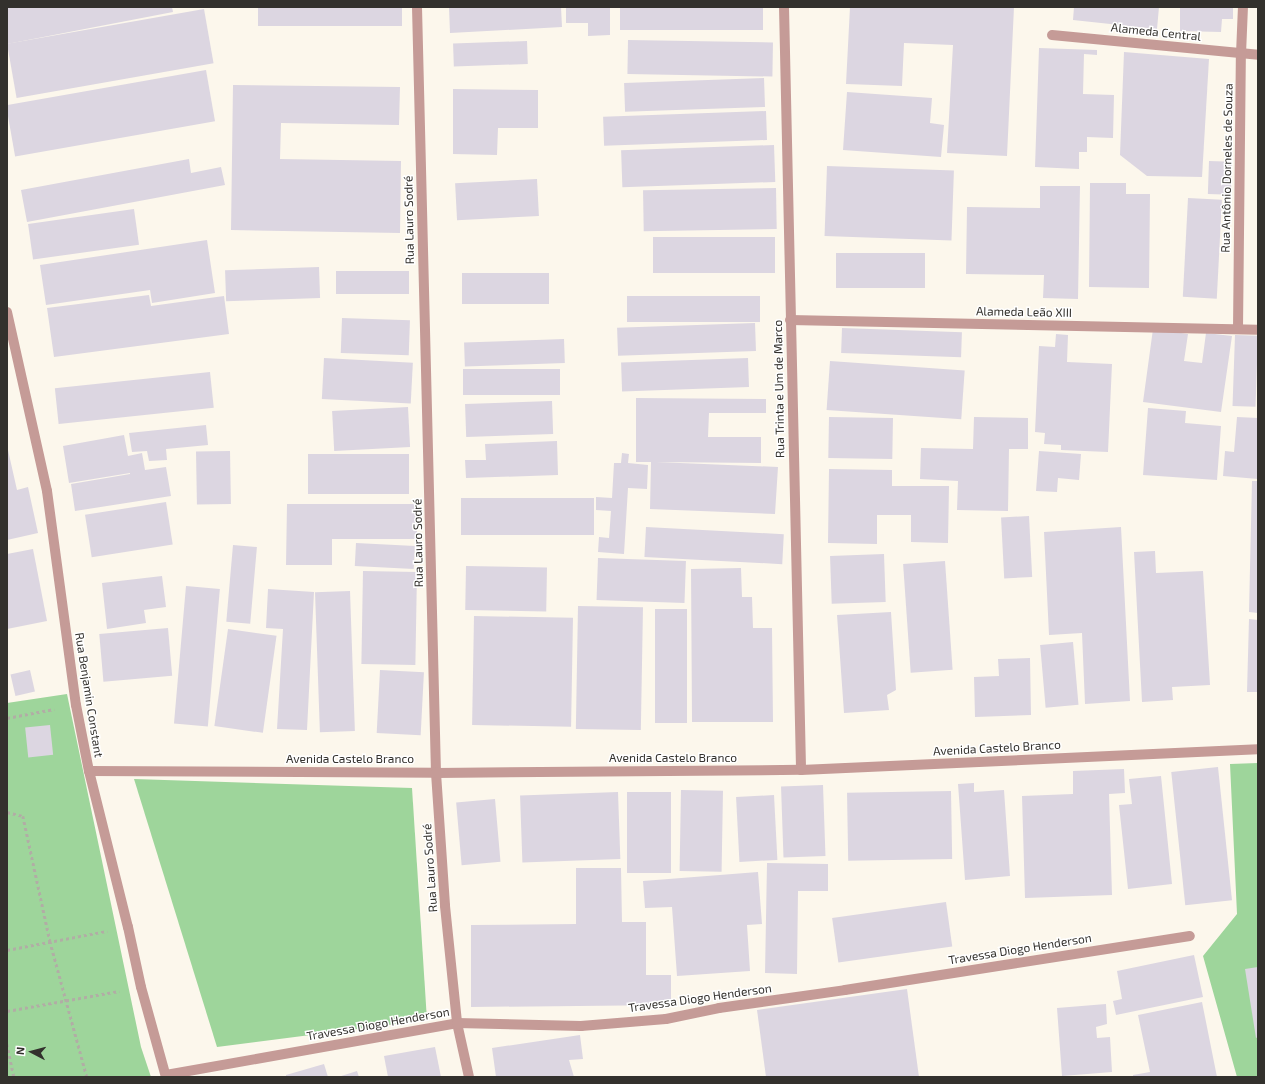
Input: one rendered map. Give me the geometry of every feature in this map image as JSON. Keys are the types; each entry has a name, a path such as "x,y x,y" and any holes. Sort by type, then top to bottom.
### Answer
{"street":[{"name":"Rua Lauro Sodré","path":"417,7 436,772 445,906 456,1023 469,1077"},
{"name":"Rua Trinta e Um de Marco","path":"784,7 801,770"},
{"name":"Rua Antônio Dorneles de Souza","path":"1238,329 1241,54 1243,7"},
{"name":"Alameda Central","path":"1052,35 1258,55"},
{"name":"Rua Benjamin Constant","path":"7,312 47,492 76,706 89,771 128,927 141,987 166,1076"},
{"name":"Alameda Leão XIII","path":"790,320 1258,330"},
{"name":"Avenida Castelo Branco","path":"89,771 436,772 801,770 1258,749"},
{"name":"Travessa Diogo Henderson","path":"166,1076 456,1023 581,1026 666,1019 718,1008 861,988 1190,936"}],"path":[{"path":"7,718 76,706"},
{"path":"7,812 23,816 50,941 87,1077"},
{"path":"7,950 128,927"},
{"path":"7,1011 141,987"},
{"path":"7,1044 14,1077"}],"green space":[{"path":"67,694 141,1047 151,1077 7,1077 7,703"},
{"path":"1258,763 1258,1077 1237,1077 1203,956 1237,914 1230,764"},
{"path":"134,779 412,788 427,1020 217,1047"}],"building":[{"path":"7,7 172,7 173,12 7,44"},
{"path":"258,7 402,7 402,26 258,26"},
{"path":"449,7 561,7 562,27 450,33"},
{"path":"566,7 610,7 610,35 588,36 588,23 566,23"},
{"path":"620,7 763,7 763,30 620,30"},
{"path":"850,7 1014,7 1007,156 947,153 953,45 904,43 902,86 846,84"},
{"path":"1074,7 1159,7 1157,29 1073,20"},
{"path":"1180,7 1233,7 1233,19 1222,19 1221,32 1180,31"},
{"path":"204,9 214,63 17,98 7,44"},
{"path":"628,40 773,43 772,77 627,74"},
{"path":"527,41 528,64 454,67 453,44"},
{"path":"1039,48 1097,50 1097,55 1084,54 1083,94 1114,95 1113,138 1087,137 1087,152 1079,152 1079,169 1035,167"},
{"path":"1124,52 1209,59 1202,177 1147,176 1120,155"},
{"path":"206,70 215,121 15,156 7,105"},
{"path":"764,78 765,107 625,112 624,83"},
{"path":"233,85 400,87 399,125 281,123 280,159 401,161 400,233 231,230"},
{"path":"453,89 538,90 538,128 498,128 497,155 453,154"},
{"path":"847,92 932,98 930,123 944,125 941,157 843,150"},
{"path":"766,111 767,140 604,146 603,117"},
{"path":"774,145 775,182 622,187 621,150"},
{"path":"189,159 191,173 221,167 225,185 27,222 21,190"},
{"path":"1209,161 1232,162 1231,195 1208,194"},
{"path":"827,166 954,170 951,240 825,236"},
{"path":"537,179 539,216 457,220 455,183"},
{"path":"1090,183 1126,183 1126,194 1150,194 1149,288 1089,287"},
{"path":"1040,186 1080,186 1078,299 1043,298 1044,275 966,274 967,207 1040,208"},
{"path":"776,188 777,229 644,231 643,190"},
{"path":"1188,198 1222,200 1217,299 1183,297"},
{"path":"134,209 139,245 33,260 28,224"},
{"path":"653,237 775,237 775,273 653,273"},
{"path":"207,240 215,293 152,303 150,290 46,305 40,265"},
{"path":"836,253 925,253 925,288 836,288"},
{"path":"319,267 320,298 226,301 225,270"},
{"path":"336,271 409,271 409,294 336,294"},
{"path":"462,273 549,273 549,304 462,304"},
{"path":"149,295 151,306 224,296 229,334 54,357 47,308"},
{"path":"627,296 760,296 760,322 627,322"},
{"path":"342,318 410,320 409,355 341,353"},
{"path":"755,323 756,351 618,356 617,328"},
{"path":"842,328 962,332 961,357 841,353"},
{"path":"1153,329 1188,334 1184,361 1202,363 1206,333 1232,336 1221,412 1143,402"},
{"path":"1056,334 1068,335 1067,362 1112,364 1108,452 1061,450 1061,445 1044,444 1045,433 1035,432 1039,346 1055,347"},
{"path":"1235,335 1258,336 1256,407 1233,406"},
{"path":"564,339 565,363 465,366 464,342"},
{"path":"324,358 413,363 411,404 322,399"},
{"path":"748,358 749,387 622,391 621,362"},
{"path":"830,361 965,370 961,419 827,410"},
{"path":"463,369 560,369 560,395 463,395"},
{"path":"210,372 214,408 59,424 55,388"},
{"path":"636,398 766,399 766,413 709,413 708,437 761,437 761,463 656,462 778,467 775,514 650,509 651,462 636,462"},
{"path":"552,401 553,434 466,437 465,404"},
{"path":"408,407 410,447 334,451 332,411"},
{"path":"1148,408 1186,411 1185,423 1221,426 1217,480 1143,475"},
{"path":"829,417 893,418 892,459 828,458"},
{"path":"974,417 1028,418 1028,449 1009,449 1008,511 957,510 958,481 920,479 921,448 973,449"},
{"path":"1237,417 1258,418 1258,479 1223,476 1225,451 1234,452"},
{"path":"206,425 208,445 166,449 167,460 149,461 147,451 132,452 129,433"},
{"path":"124,435 128,456 142,453 145,470 166,467 171,496 75,511 71,484 130,473 69,483 63,446"},
{"path":"557,441 558,475 466,478 465,460 486,460 485,444"},
{"path":"8,450 17,490 28,487 38,533 7,540"},
{"path":"230,451 231,504 197,505 196,452"},
{"path":"1039,451 1081,454 1079,480 1058,478 1057,492 1036,491"},
{"path":"622,453 629,454 628,463 648,465 647,489 628,488 624,554 598,552 599,537 609,538 611,511 596,510 596,497 612,498 614,463 621,463"},
{"path":"308,454 409,454 409,494 308,494"},
{"path":"829,469 892,470 892,486 949,486 948,543 911,542 911,515 877,515 877,544 828,543"},
{"path":"1252,481 1258,481 1258,613 1249,612"},
{"path":"461,498 594,498 594,535 461,535"},
{"path":"166,502 173,544 92,557 85,515"},
{"path":"287,504 417,504 417,539 332,539 332,565 286,565"},
{"path":"1029,516 1032,577 1004,578 1001,517"},
{"path":"646,527 784,534 782,564 644,557"},
{"path":"1121,527 1130,701 1085,704 1082,633 1049,635 1044,532"},
{"path":"356,543 415,546 414,569 355,566"},
{"path":"233,545 257,547 250,624 226,622"},
{"path":"33,549 47,621 7,629 7,554"},
{"path":"1155,551 1156,573 1203,571 1210,685 1172,687 1173,700 1142,702 1134,552"},
{"path":"884,554 886,602 832,604 830,556"},
{"path":"598,558 686,561 684,603 597,600"},
{"path":"945,561 953,670 911,673 903,564"},
{"path":"466,566 547,567 546,611 465,610"},
{"path":"741,568 742,597 752,597 753,628 772,628 773,722 692,722 691,569"},
{"path":"363,571 417,572 415,665 361,664"},
{"path":"162,576 166,607 144,610 146,623 107,629 102,583"},
{"path":"186,586 220,589 208,726 174,723"},
{"path":"268,589 314,592 307,730 277,729 283,629 266,628"},
{"path":"350,591 355,731 320,732 315,592"},
{"path":"578,606 643,607 641,730 576,729"},
{"path":"655,609 687,609 687,723 655,723"},
{"path":"891,612 896,690 887,695 889,710 844,713 837,615"},
{"path":"474,616 573,618 571,727 472,725"},
{"path":"1249,619 1258,620 1258,692 1247,692"},
{"path":"168,628 172,676 103,682 99,634"},
{"path":"228,629 277,636 263,733 214,726"},
{"path":"1073,642 1078,705 1046,708 1040,645"},
{"path":"1030,658 1031,715 975,717 974,677 999,676 998,659"},
{"path":"30,670 35,691 15,696 11,674"},
{"path":"380,670 424,672 421,735 377,733"},
{"path":"50,725 53,755 28,757 25,728"},
{"path":"1218,767 1232,900 1185,905 1171,772"},
{"path":"1124,769 1125,793 1109,794 1112,895 1025,898 1022,796 1073,794 1073,771"},
{"path":"1161,776 1172,884 1128,889 1119,805 1132,804 1129,779"},
{"path":"974,783 974,792 1004,790 1010,876 965,880 958,784"},
{"path":"823,785 825,856 784,857 781,786"},
{"path":"681,790 723,791 722,872 680,871"},
{"path":"951,791 952,859 848,861 847,793"},
{"path":"618,792 620,859 522,862 520,795"},
{"path":"627,792 671,792 671,873 627,873"},
{"path":"774,795 777,860 739,862 736,797"},
{"path":"495,799 500,862 462,865 456,802"},
{"path":"767,863 828,864 828,891 798,891 797,974 765,973"},
{"path":"576,868 621,868 622,922 646,922 646,975 671,975 671,1005 471,1007 471,925 576,924"},
{"path":"758,872 762,924 747,925 750,971 677,976 672,907 645,908 643,881"},
{"path":"946,902 952,947 838,963 832,918"},
{"path":"1194,955 1203,997 1116,1015 1113,1001 1122,999 1117,971"},
{"path":"1258,967 1258,1037 1256,1038 1245,969"},
{"path":"907,989 919,1077 766,1077 757,1010"},
{"path":"1202,1002 1217,1077 1133,1077 1133,1075 1150,1072 1138,1015"},
{"path":"1106,1004 1107,1024 1096,1027 1097,1038 1110,1037 1112,1072 1062,1076 1057,1008"},
{"path":"580,1035 583,1059 569,1060 574,1077 496,1077 492,1048"},
{"path":"435,1047 441,1077 388,1077 384,1056"},
{"path":"324,1064 328,1077 286,1077 286,1075"},
{"path":"357,1071 359,1077 338,1077"}]}
